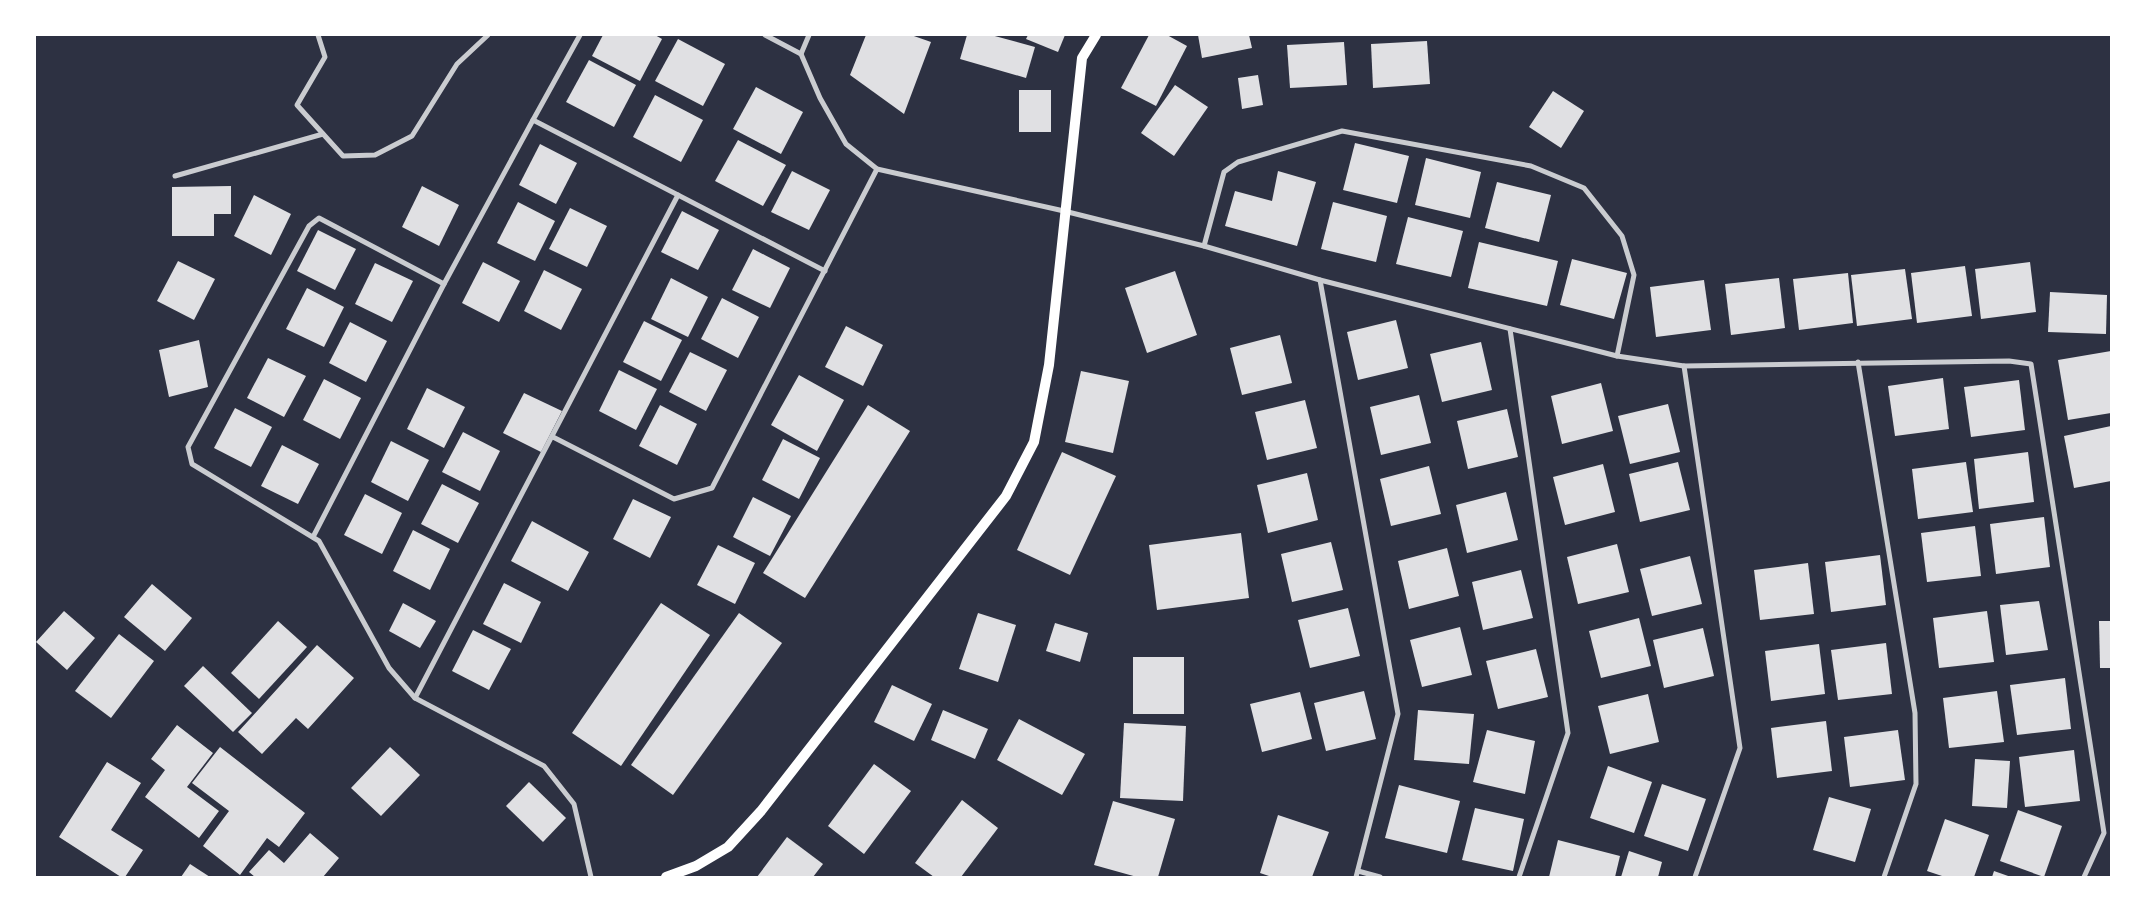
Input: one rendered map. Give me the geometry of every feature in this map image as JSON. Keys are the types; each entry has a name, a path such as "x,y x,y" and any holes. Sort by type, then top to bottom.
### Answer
{"main road":[{"path":"666,877 696,866 728,847 761,811 1006,496 1034,442 1049,365 1064,211 1082,58 1096,35"}],"street":[{"path":"318,35 325,57 297,105 343,156 375,155 412,136 458,64 488,35"},
{"path":"313,537 444,284 580,35"},
{"path":"765,35 801,54 820,98 846,144 877,169 1064,211 1204,246 1320,280 1617,356 1684,366 2009,361 2031,364 2104,833 2084,877"},
{"path":"801,54 809,35"},
{"path":"533,120 826,271"},
{"path":"1204,246 1224,172 1238,162 1342,131 1531,166 1584,188 1622,236 1634,276 1617,356"},
{"path":"175,176 323,134"},
{"path":"553,437 674,499 712,488 826,271 877,169"},
{"path":"415,698 678,195"},
{"path":"444,284 320,218 309,226 188,448 192,464 319,541 389,668 415,698 544,766 574,804 591,877"},
{"path":"1320,280 1398,714 1356,877"},
{"path":"1510,329 1568,733 1520,877"},
{"path":"1858,362 1915,713 1916,784 1884,877"},
{"path":"1684,366 1740,748 1695,877"},
{"path":"1358,871 1380,877"}],"building":[{"path":"603,35 655,35 662,39 640,81 592,56"},
{"path":"866,35 911,35 931,42 904,114 850,75"},
{"path":"967,35 991,35 1035,47 1026,78 960,59"},
{"path":"1028,35 1065,35 1058,52 1026,39"},
{"path":"1149,35 1167,35 1187,46 1156,106 1121,88"},
{"path":"1198,35 1249,35 1252,48 1202,58"},
{"path":"678,39 725,64 703,106 655,81"},
{"path":"1427,41 1430,84 1373,88 1371,44"},
{"path":"1344,42 1347,85 1290,88 1287,45"},
{"path":"589,60 636,85 614,127 566,102"},
{"path":"1258,75 1263,105 1242,109 1238,78"},
{"path":"1175,85 1208,107 1174,156 1141,133"},
{"path":"756,87 803,112 781,154 733,129"},
{"path":"1019,90 1051,90 1051,132 1019,132"},
{"path":"1553,91 1584,111 1561,148 1529,127"},
{"path":"655,95 703,120 681,162 633,137"},
{"path":"738,140 786,165 763,206 715,181"},
{"path":"1355,143 1409,156 1397,203 1343,190"},
{"path":"540,144 577,163 556,204 519,185"},
{"path":"1426,158 1481,172 1470,218 1415,205"},
{"path":"792,171 830,190 809,230 771,212"},
{"path":"1278,171 1316,182 1297,246 1225,226 1235,191 1272,201"},
{"path":"1497,182 1551,195 1539,242 1485,228"},
{"path":"231,186 231,214 214,214 214,236 172,236 172,187"},
{"path":"422,186 459,205 439,246 402,227"},
{"path":"254,195 291,214 271,255 234,236"},
{"path":"518,202 555,221 535,261 497,243"},
{"path":"1333,202 1387,216 1376,262 1321,249"},
{"path":"570,208 607,226 587,267 549,249"},
{"path":"682,211 719,230 698,270 661,252"},
{"path":"1408,217 1463,231 1451,277 1396,264"},
{"path":"318,230 356,249 335,290 297,271"},
{"path":"1479,242 1558,261 1547,306 1468,288"},
{"path":"753,249 790,268 770,308 732,290"},
{"path":"1572,259 1627,273 1614,319 1560,305"},
{"path":"178,261 215,279 194,320 157,301"},
{"path":"483,262 520,281 499,322 462,303"},
{"path":"2030,262 2036,312 1981,319 1975,269"},
{"path":"375,263 413,281 392,322 355,304"},
{"path":"1965,266 1972,316 1917,323 1911,273"},
{"path":"1905,269 1912,319 1857,326 1851,275"},
{"path":"544,270 582,289 561,330 524,311"},
{"path":"1175,271 1197,335 1147,353 1125,288"},
{"path":"1848,273 1853,323 1799,330 1793,279"},
{"path":"671,278 708,297 688,337 651,319"},
{"path":"1779,278 1785,328 1731,335 1725,284"},
{"path":"1704,280 1711,330 1656,337 1650,287"},
{"path":"307,288 344,307 324,347 286,329"},
{"path":"2050,292 2107,295 2106,334 2048,332"},
{"path":"722,298 759,317 738,358 701,339"},
{"path":"1396,320 1408,368 1358,380 1347,332"},
{"path":"644,321 682,340 661,381 623,362"},
{"path":"350,322 387,341 366,382 329,363"},
{"path":"846,326 883,345 863,386 825,367"},
{"path":"1280,335 1292,383 1242,395 1230,348"},
{"path":"199,340 208,387 169,397 159,350"},
{"path":"1481,342 1492,390 1442,402 1430,354"},
{"path":"2111,351 2111,413 2068,420 2058,360"},
{"path":"690,352 727,370 706,411 669,392"},
{"path":"268,358 306,376 284,417 247,398"},
{"path":"619,370 657,389 636,430 599,411"},
{"path":"1081,371 1129,381 1113,453 1065,442"},
{"path":"799,375 844,400 817,451 771,425"},
{"path":"1943,378 1949,429 1895,436 1888,386"},
{"path":"324,379 361,398 340,439 303,420"},
{"path":"2019,380 2025,430 1971,437 1964,387"},
{"path":"1601,383 1613,431 1562,444 1551,396"},
{"path":"427,388 465,407 444,448 407,429"},
{"path":"524,393 562,411 541,452 503,433"},
{"path":"1419,395 1431,443 1381,455 1370,407"},
{"path":"1305,400 1317,448 1267,460 1255,412"},
{"path":"1668,404 1680,452 1630,464 1618,416"},
{"path":"660,405 697,424 677,465 639,446"},
{"path":"868,405 910,431 805,598 763,573"},
{"path":"235,408 272,427 251,467 214,448"},
{"path":"1507,409 1518,457 1468,469 1457,421"},
{"path":"2111,426 2111,481 2074,488 2064,436"},
{"path":"463,432 500,451 480,491 442,472"},
{"path":"783,439 820,458 799,499 762,480"},
{"path":"391,441 429,460 408,501 371,482"},
{"path":"282,445 319,464 298,504 261,486"},
{"path":"1062,452 1116,476 1070,575 1017,550"},
{"path":"2028,452 2034,502 1979,509 1974,459"},
{"path":"1678,462 1690,510 1640,522 1629,474"},
{"path":"1966,462 1973,512 1918,519 1912,469"},
{"path":"1603,464 1615,512 1565,525 1553,477"},
{"path":"1429,466 1441,514 1391,526 1380,479"},
{"path":"1307,473 1318,520 1268,533 1257,485"},
{"path":"442,484 479,503 458,543 421,524"},
{"path":"1506,492 1518,540 1467,553 1456,505"},
{"path":"365,494 402,513 382,554 344,535"},
{"path":"753,497 791,516 770,556 733,537"},
{"path":"633,499 671,517 650,558 613,539"},
{"path":"2044,517 2050,567 1996,574 1990,524"},
{"path":"532,521 589,552 568,591 511,561"},
{"path":"1975,526 1981,576 1927,582 1921,533"},
{"path":"413,530 450,549 430,590 393,571"},
{"path":"1241,533 1249,598 1157,610 1149,545"},
{"path":"1331,542 1343,590 1292,602 1281,554"},
{"path":"1617,544 1629,592 1578,604 1567,557"},
{"path":"718,545 755,563 735,604 697,585"},
{"path":"1447,548 1459,596 1409,609 1398,561"},
{"path":"1880,555 1886,605 1831,612 1825,562"},
{"path":"1690,556 1702,604 1652,616 1640,569"},
{"path":"1808,563 1814,614 1760,620 1754,570"},
{"path":"1521,570 1533,618 1483,630 1472,582"},
{"path":"504,583 541,602 521,643 483,624"},
{"path":"152,584 192,618 165,651 124,617"},
{"path":"2039,601 2048,650 2006,655 2000,605"},
{"path":"403,603 436,621 420,648 389,631"},
{"path":"661,603 710,635 621,766 572,733"},
{"path":"1348,608 1360,656 1310,668 1298,620"},
{"path":"64,611 95,638 67,670 36,642"},
{"path":"1987,611 1994,662 1939,668 1933,618"},
{"path":"739,613 782,643 673,795 631,765"},
{"path":"978,613 1016,625 998,682 959,669"},
{"path":"1639,618 1651,666 1601,678 1589,631"},
{"path":"278,621 307,647 259,699 231,673"},
{"path":"2099,621 2111,621 2111,668 2100,668"},
{"path":"1055,623 1088,633 1080,662 1046,651"},
{"path":"1460,627 1472,675 1422,687 1410,640"},
{"path":"1703,628 1714,676 1664,688 1653,640"},
{"path":"473,630 511,649 489,690 452,671"},
{"path":"119,634 154,661 111,718 75,691"},
{"path":"1886,643 1892,694 1838,700 1831,650"},
{"path":"1819,644 1825,694 1771,701 1765,651"},
{"path":"317,645 354,678 308,729 296,718 262,754 238,732"},
{"path":"1536,649 1548,697 1498,709 1486,661"},
{"path":"1133,657 1184,657 1184,714 1133,714"},
{"path":"203,666 252,713 233,732 184,686"},
{"path":"2065,678 2071,729 2017,735 2010,685"},
{"path":"892,685 932,704 914,741 874,722"},
{"path":"1364,691 1376,739 1326,751 1314,703"},
{"path":"1997,691 2004,742 1949,748 1943,698"},
{"path":"1300,692 1312,739 1262,752 1250,704"},
{"path":"1648,694 1659,742 1610,754 1598,706"},
{"path":"943,710 988,729 975,759 931,740"},
{"path":"1418,710 1474,714 1469,764 1414,760"},
{"path":"1019,719 1085,754 1062,795 997,760"},
{"path":"1826,721 1832,771 1777,778 1771,728"},
{"path":"1124,723 1186,726 1183,801 1120,798"},
{"path":"177,725 213,753 187,787 219,811 199,838 145,797 165,770 151,759"},
{"path":"1487,730 1535,741 1525,794 1473,782"},
{"path":"1898,730 1905,780 1850,787 1844,737"},
{"path":"220,747 305,813 279,847 267,838 240,875 203,846 229,811 192,783"},
{"path":"390,747 420,775 381,816 351,788"},
{"path":"2074,750 2080,801 2025,807 2019,757"},
{"path":"1975,759 2010,761 2007,808 1972,806"},
{"path":"107,762 141,783 111,830 143,850 125,877 121,877 59,837"},
{"path":"874,764 911,791 864,854 828,826"},
{"path":"1608,766 1652,782 1634,833 1590,818"},
{"path":"529,782 566,818 543,842 506,806"},
{"path":"1662,784 1706,799 1688,851 1644,836"},
{"path":"1399,785 1460,801 1447,853 1385,838"},
{"path":"1829,797 1871,809 1855,862 1813,850"},
{"path":"962,800 998,828 961,877 934,877 915,863"},
{"path":"1113,801 1175,819 1158,877 1137,877 1094,865"},
{"path":"1475,808 1524,819 1513,871 1462,860"},
{"path":"2018,810 2062,826 2044,877 2000,861"},
{"path":"1278,815 1329,832 1312,877 1272,877 1260,873"},
{"path":"1945,819 1989,835 1974,877 1945,877 1927,871"},
{"path":"310,833 339,858 323,877 255,877 249,872 269,850 284,863"},
{"path":"787,837 823,864 813,877 757,877"},
{"path":"1558,840 1620,856 1615,877 1549,877"},
{"path":"1629,851 1662,862 1658,877 1621,877"},
{"path":"190,864 210,877 181,877"},
{"path":"1994,871 2011,877 1992,877"}]}
